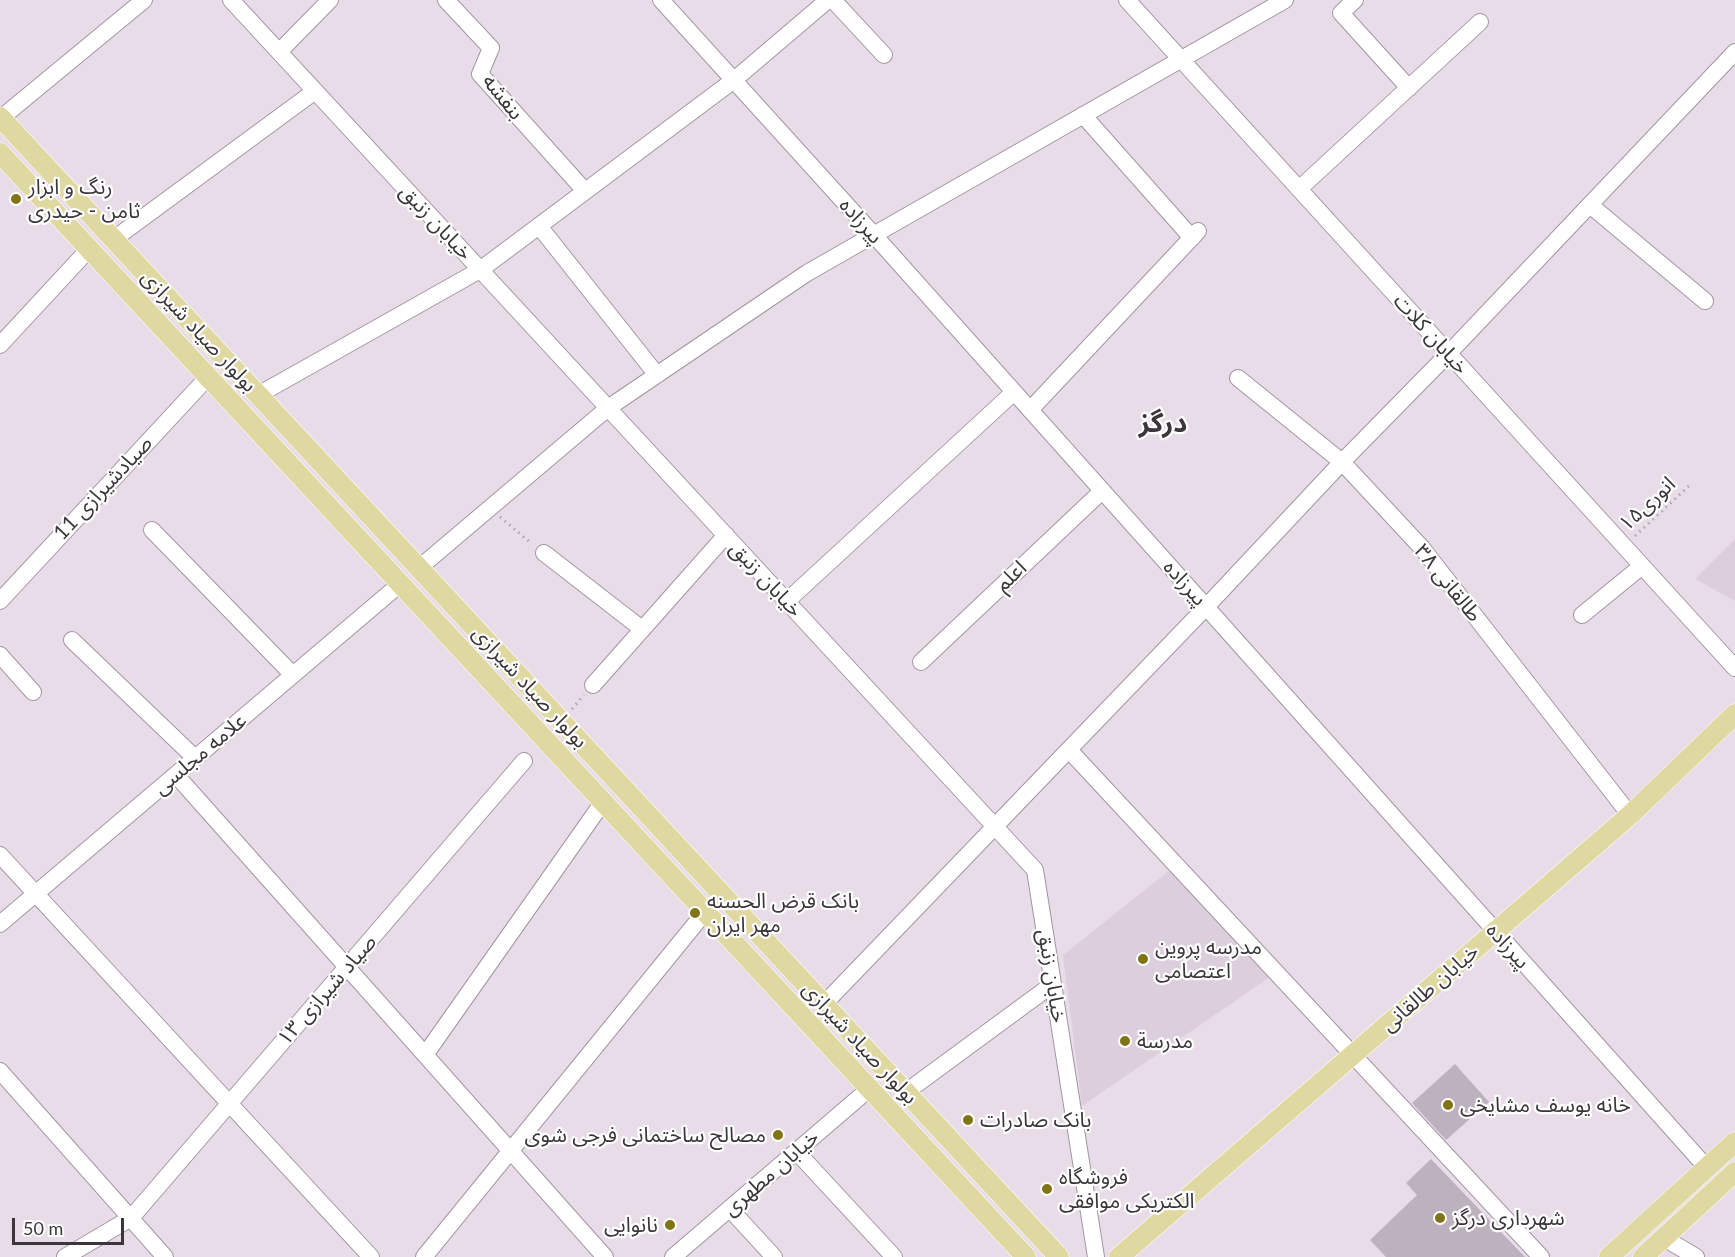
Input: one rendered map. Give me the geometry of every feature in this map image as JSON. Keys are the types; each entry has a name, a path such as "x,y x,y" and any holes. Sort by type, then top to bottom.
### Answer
{"main road":[{"name":"بولوار صیاد شیرازی","path":"0,117 1059,1257"},
{"name":"بولوار صیاد شیرازی","path":"0,153 1026,1257"},
{"path":"400,584 419,568"},
{"name":"خیابان طالقانی","path":"1119,1257 1630,815 1735,714"},
{"path":"1609,1257 1735,1142"},
{"path":"1643,1257 1735,1172"}],"street":[{"path":"0,117 144,0"},
{"name":"خیابان زنبق","path":"231,0 1035,870 1096,1257"},
{"path":"279,52 330,0"},
{"name":"بنفشه","path":"446,0 491,48 480,74 585,191"},
{"name":"پیرزاده","path":"661,0 874,235 1707,1168"},
{"path":"258,395 480,270 734,80 828,0"},
{"path":"833,0 884,56"},
{"name":"خیابان کلات","path":"1127,0 1735,668"},
{"path":"419,568 608,408 807,273 1285,0"},
{"path":"1355,0 1341,13 1409,88"},
{"path":"1299,189 1480,22"},
{"path":"824,1004 1735,52"},
{"path":"114,239 315,91"},
{"path":"1030,410 1195,235 1083,115"},
{"path":"1590,205 1705,301"},
{"path":"538,226 657,375"},
{"path":"0,345 90,249"},
{"name":"صیادشیرازی 11","path":"0,601 208,377"},
{"name":"طالقانی ۳۸","path":"1238,378 1342,462 1422,548 1630,815"},
{"path":"787,601 1014,392"},
{"name":"اعلم","path":"921,662 1102,491"},
{"path":"152,530 293,675"},
{"path":"593,685 726,535"},
{"path":"544,553 642,630"},
{"path":"1582,615 1642,566"},
{"name":"علامه مجلسی","path":"0,924 400,584"},
{"path":"72,640 195,758"},
{"path":"0,655 33,692"},
{"path":"1069,750 1541,1257"},
{"name":"صیاد شیرازی ۱۳","path":"65,1257 131,1218 524,761"},
{"path":"176,775 605,1257"},
{"path":"425,1055 603,802"},
{"path":"0,855 231,1103 370,1257"},
{"path":"424,1257 705,912"},
{"path":"906,1092 1053,984"},
{"path":"0,1071 165,1257"},
{"name":"خیابان مطهری","path":"674,1257 869,1089"},
{"path":"796,1152 894,1257"},
{"path":"730,1209 774,1257"},
{"path":"1664,1238 1696,1257"}],"path":[{"name":"انوری۱۵","path":"1624,546 1691,484"},
{"path":"489,508 544,553"},
{"path":"562,722 593,685"}],"shaded area":[{"path":"1735,539 1735,601 1695,579"},
{"name":"مدرسة","path":"1170,870 1270,977 1082,1106 1063,955"}],"building":[{"name":"خانه یوسف مشایخی","path":"1455,1064 1489,1102 1446,1140 1412,1103"},
{"name":"شهرداری درگز","path":"1431,1159 1525,1257 1386,1257 1370,1240 1417,1195 1406,1183"}],"place":[{"name":"رنگ و ابزار ثامن - حیدری","path":"16,199"},
{"name":"بانک قرض الحسنه مهر ایران","path":"695,913"},
{"name":"مدرسه پروین اعتصامی","path":"1143,959"},
{"name":"مدرسة","path":"1125,1041"},
{"name":"خانه یوسف مشایخی","path":"1448,1105"},
{"name":"بانک صادرات","path":"968,1120"},
{"name":"مصالح ساختمانی فرجی شوی","path":"778,1135"},
{"name":"فروشگاه الکتریکی موافقی","path":"1047,1189"},
{"name":"شهرداری درگز","path":"1440,1218"},
{"name":"نانوایی","path":"670,1225"}],"district":[{"name":"درگز","path":"1163,423"}]}
